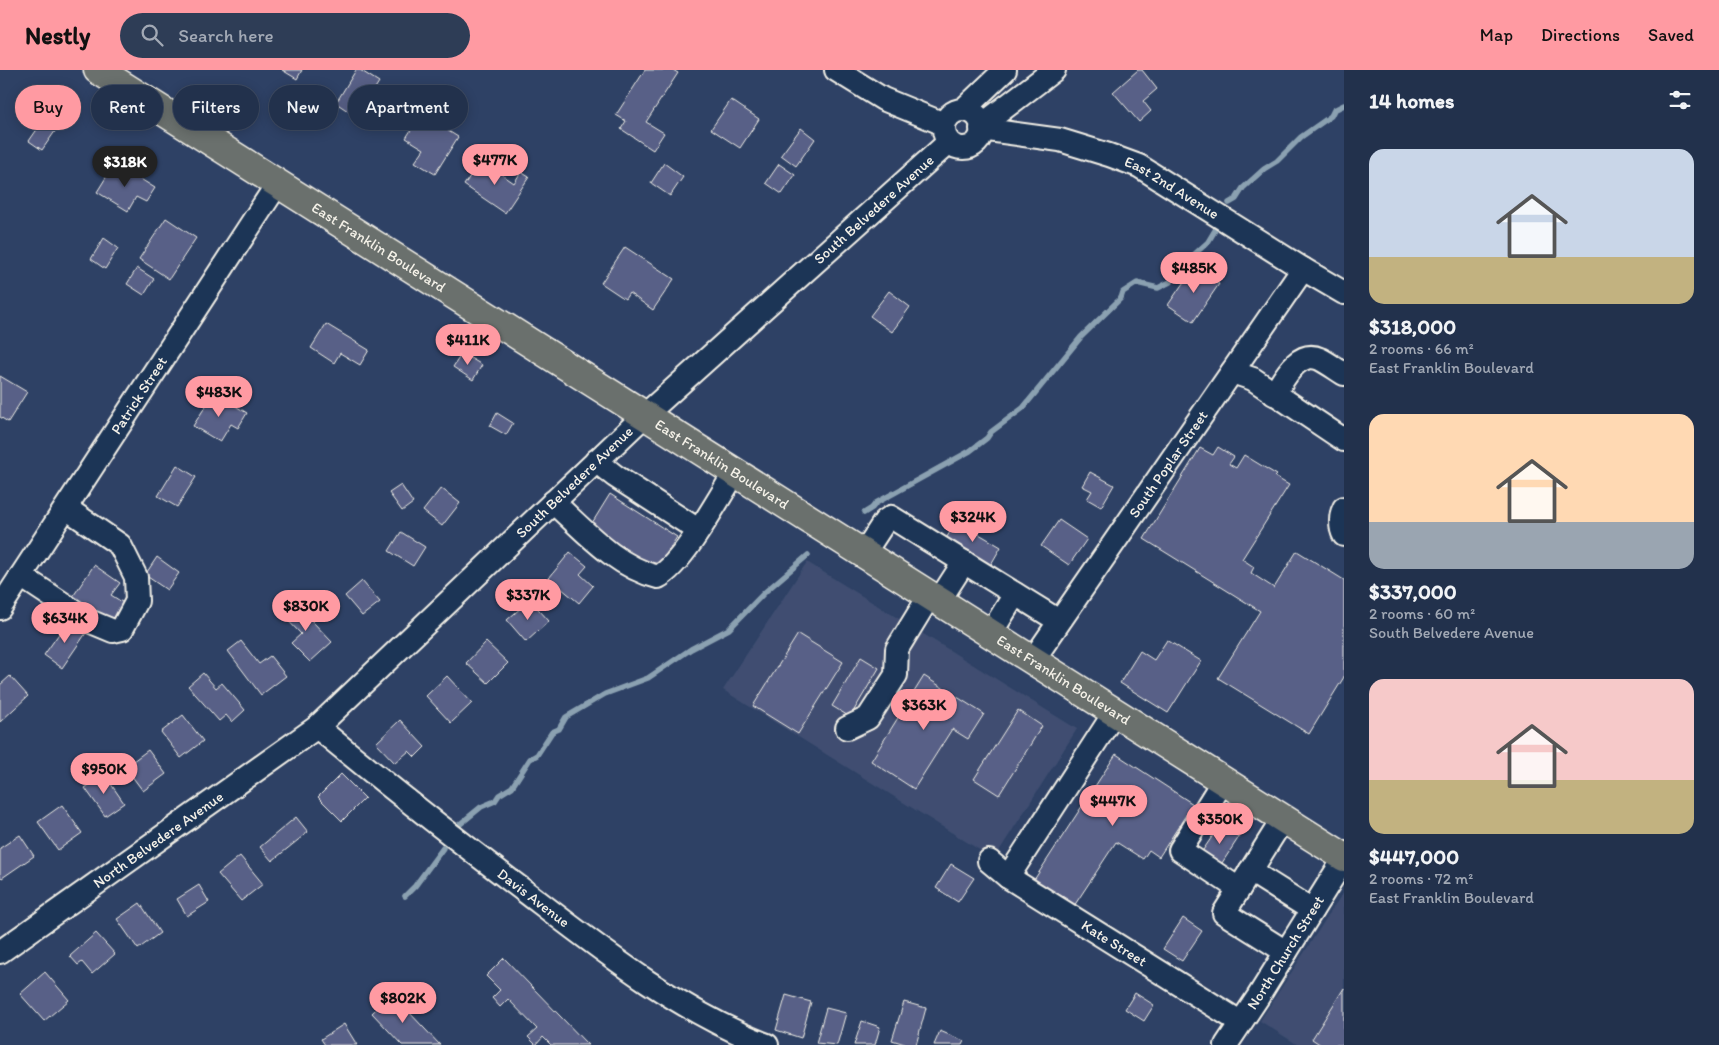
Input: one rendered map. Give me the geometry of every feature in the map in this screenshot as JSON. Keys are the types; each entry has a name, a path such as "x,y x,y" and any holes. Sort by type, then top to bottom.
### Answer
{"main road":[{"name":"East Franklin Boulevard","path":"98,70 1344,858"}],"street":[{"path":"836,70 883,99 947,133 960,148 971,146 980,137 981,127 975,114 963,110 953,112 946,120 947,133"},
{"path":"963,110 1004,70"},
{"path":"981,127 1054,70"},
{"name":"East 2nd Avenue","path":"981,127 1060,140 1139,166 1303,270 1344,293"},
{"name":"South Belvedere Avenue","path":"317,727 596,461 947,133"},
{"name":"Patrick Street","path":"0,608 278,183"},
{"name":"South Poplar Street","path":"1033,660 1303,270"},
{"path":"1274,394 1288,371 1307,357 1318,358 1344,374"},
{"path":"1232,372 1253,379 1344,440"},
{"path":"596,461 698,530"},
{"path":"553,502 611,554 645,574 658,578 673,566 735,472"},
{"path":"21,576 89,621 113,631 122,629 128,620 137,601 136,577 120,545 66,508"},
{"path":"1344,508 1341,514 1342,532 1344,535"},
{"path":"864,553 885,521 891,517 1059,622"},
{"path":"848,728 868,718 896,675 897,649 934,598 964,562"},
{"path":"990,633 1015,594"},
{"path":"1008,877 1115,712"},
{"name":"North Belvedere Avenue","path":"0,952 317,727"},
{"name":"Davis Avenue","path":"317,727 405,800 601,950 661,991 723,1025 767,1045"},
{"path":"1223,781 1180,850 1312,910"},
{"path":"1284,819 1224,913 1286,952"},
{"name":"North Church Street","path":"1226,1045 1344,858"},
{"name":"Kate Street","path":"988,861 1008,877 1240,1022"}],"shaded area":[{"path":"807,562 1077,729 994,859 723,690"},
{"path":"1342,894 1344,895 1344,1045 1298,1045 1260,1021"}],"building":[{"path":"282,70 302,70 297,79"},
{"path":"356,70 360,70 379,82 377,85 348,85 348,111 338,104 338,100"},
{"path":"645,70 673,70 678,73 646,122 664,133 653,150 621,129 626,121 616,115"},
{"path":"1138,70 1142,70 1157,89 1143,101 1151,111 1139,122 1113,92"},
{"path":"731,100 759,119 740,148 711,129"},
{"path":"801,128 815,139 796,166 781,155"},
{"path":"37,130 56,130 42,150 29,141"},
{"path":"411,130 447,130 458,137 435,174 415,162 424,149 406,138"},
{"path":"481,160 514,183 521,172 529,177 505,213 464,185"},
{"path":"115,163 155,188 146,202 136,197 128,211 97,192"},
{"path":"664,163 683,177 670,196 651,183"},
{"path":"779,164 795,175 782,194 766,183"},
{"path":"166,218 196,238 169,279 139,259"},
{"path":"104,238 118,248 105,269 91,259"},
{"path":"625,247 674,279 653,310 629,293 625,299 601,283"},
{"path":"1194,267 1219,284 1193,322 1168,305"},
{"path":"137,268 154,279 144,295 127,284"},
{"path":"889,291 910,307 892,332 870,316"},
{"path":"326,324 369,350 360,365 340,353 334,363 311,348"},
{"path":"462,353 482,365 473,380 453,367"},
{"path":"0,376 27,392 8,422 0,417"},
{"path":"214,393 247,413 238,428 231,424 220,442 193,426"},
{"path":"497,413 513,423 506,435 490,426"},
{"path":"1218,447 1234,457 1229,464 1236,468 1244,455 1277,475 1275,477 1289,485 1242,559 1254,567 1251,573 1274,588 1297,551 1344,580 1344,677 1309,734 1218,678 1260,611 1144,539 1200,448 1213,455"},
{"path":"177,465 196,477 177,507 158,496"},
{"path":"1090,472 1114,485 1101,507 1087,499 1092,491 1082,486"},
{"path":"401,485 413,503 402,511 389,493"},
{"path":"441,488 460,503 442,526 423,511"},
{"path":"610,494 677,537 656,570 589,528"},
{"path":"1059,520 1087,539 1069,565 1041,546"},
{"path":"957,521 1001,547 990,566 945,540"},
{"path":"401,532 425,547 413,566 389,551"},
{"path":"570,552 587,566 580,574 593,586 579,603 549,578"},
{"path":"157,557 179,573 167,590 145,575"},
{"path":"94,565 120,583 111,595 125,604 111,624 72,598"},
{"path":"362,581 380,602 362,616 345,596"},
{"path":"292,600 332,642 310,662 291,643 301,634 280,612"},
{"path":"530,600 549,621 526,642 507,620"},
{"path":"68,621 86,633 62,668 44,655"},
{"path":"798,634 843,662 798,734 753,706"},
{"path":"1167,640 1201,661 1168,713 1120,683 1140,651 1154,660"},
{"path":"241,641 259,664 270,656 286,676 261,695 228,651"},
{"path":"486,642 508,663 488,683 466,663"},
{"path":"861,657 879,668 850,717 832,706"},
{"path":"203,673 216,688 222,683 245,710 232,722 226,715 219,721 188,686"},
{"path":"10,676 28,696 0,722 0,685"},
{"path":"447,676 472,703 451,723 426,696"},
{"path":"924,676 984,714 968,739 952,729 914,789 871,761"},
{"path":"1018,710 1042,726 999,795 974,779"},
{"path":"183,715 203,741 181,758 161,732"},
{"path":"400,720 425,747 415,757 409,751 395,763 376,743"},
{"path":"148,750 166,774 143,791 125,767"},
{"path":"1116,754 1193,804 1159,857 1149,850 1143,859 1116,842 1074,906 1034,880"},
{"path":"104,774 124,803 105,816 85,788"},
{"path":"341,774 365,798 342,821 318,797"},
{"path":"62,805 82,833 58,850 38,822"},
{"path":"296,817 308,832 272,861 260,847"},
{"path":"1220,825 1239,837 1220,866 1201,853"},
{"path":"20,835 34,856 2,878 0,876 0,848"},
{"path":"240,856 263,884 241,901 218,874"},
{"path":"951,864 974,878 958,902 936,888"},
{"path":"199,885 209,902 187,916 177,899"},
{"path":"140,903 160,933 138,949 117,919"},
{"path":"1183,918 1202,931 1182,961 1163,949"},
{"path":"96,933 115,954 92,974 82,962 78,965 70,956"},
{"path":"504,958 588,1045 551,1045 543,1037 536,1045 528,1037 537,1029 508,999 500,1007 492,998 500,990 486,976"},
{"path":"45,972 69,1000 44,1021 20,994"},
{"path":"1344,988 1344,1045 1321,1045 1312,1039"},
{"path":"1135,993 1154,1005 1144,1021 1125,1009"},
{"path":"392,994 440,1045 402,1045 372,1013"},
{"path":"786,995 811,1002 801,1038 776,1030"},
{"path":"904,1002 926,1008 916,1045 908,1045 892,1040"},
{"path":"826,1008 846,1013 837,1045 816,1043"},
{"path":"862,1021 880,1027 875,1045 854,1045"},
{"path":"344,1024 357,1045 325,1045 321,1039"},
{"path":"940,1031 964,1041 962,1045 934,1045"}],"waterway":[{"path":"1229,203 1236,199 1243,188 1264,169 1277,161 1301,137 1331,116 1334,110 1344,105"},
{"path":"864,513 876,503 970,451 987,438 991,432 1023,408 1081,337 1121,298 1123,292 1137,283 1158,288 1170,282 1177,270 1208,242 1217,227"},
{"path":"459,825 481,807 495,801 499,795 512,787 530,759 537,755 552,732 559,729 566,717 605,694 648,678 691,649 729,629 765,592 808,555"},
{"path":"405,896 415,886 443,848"}]}
